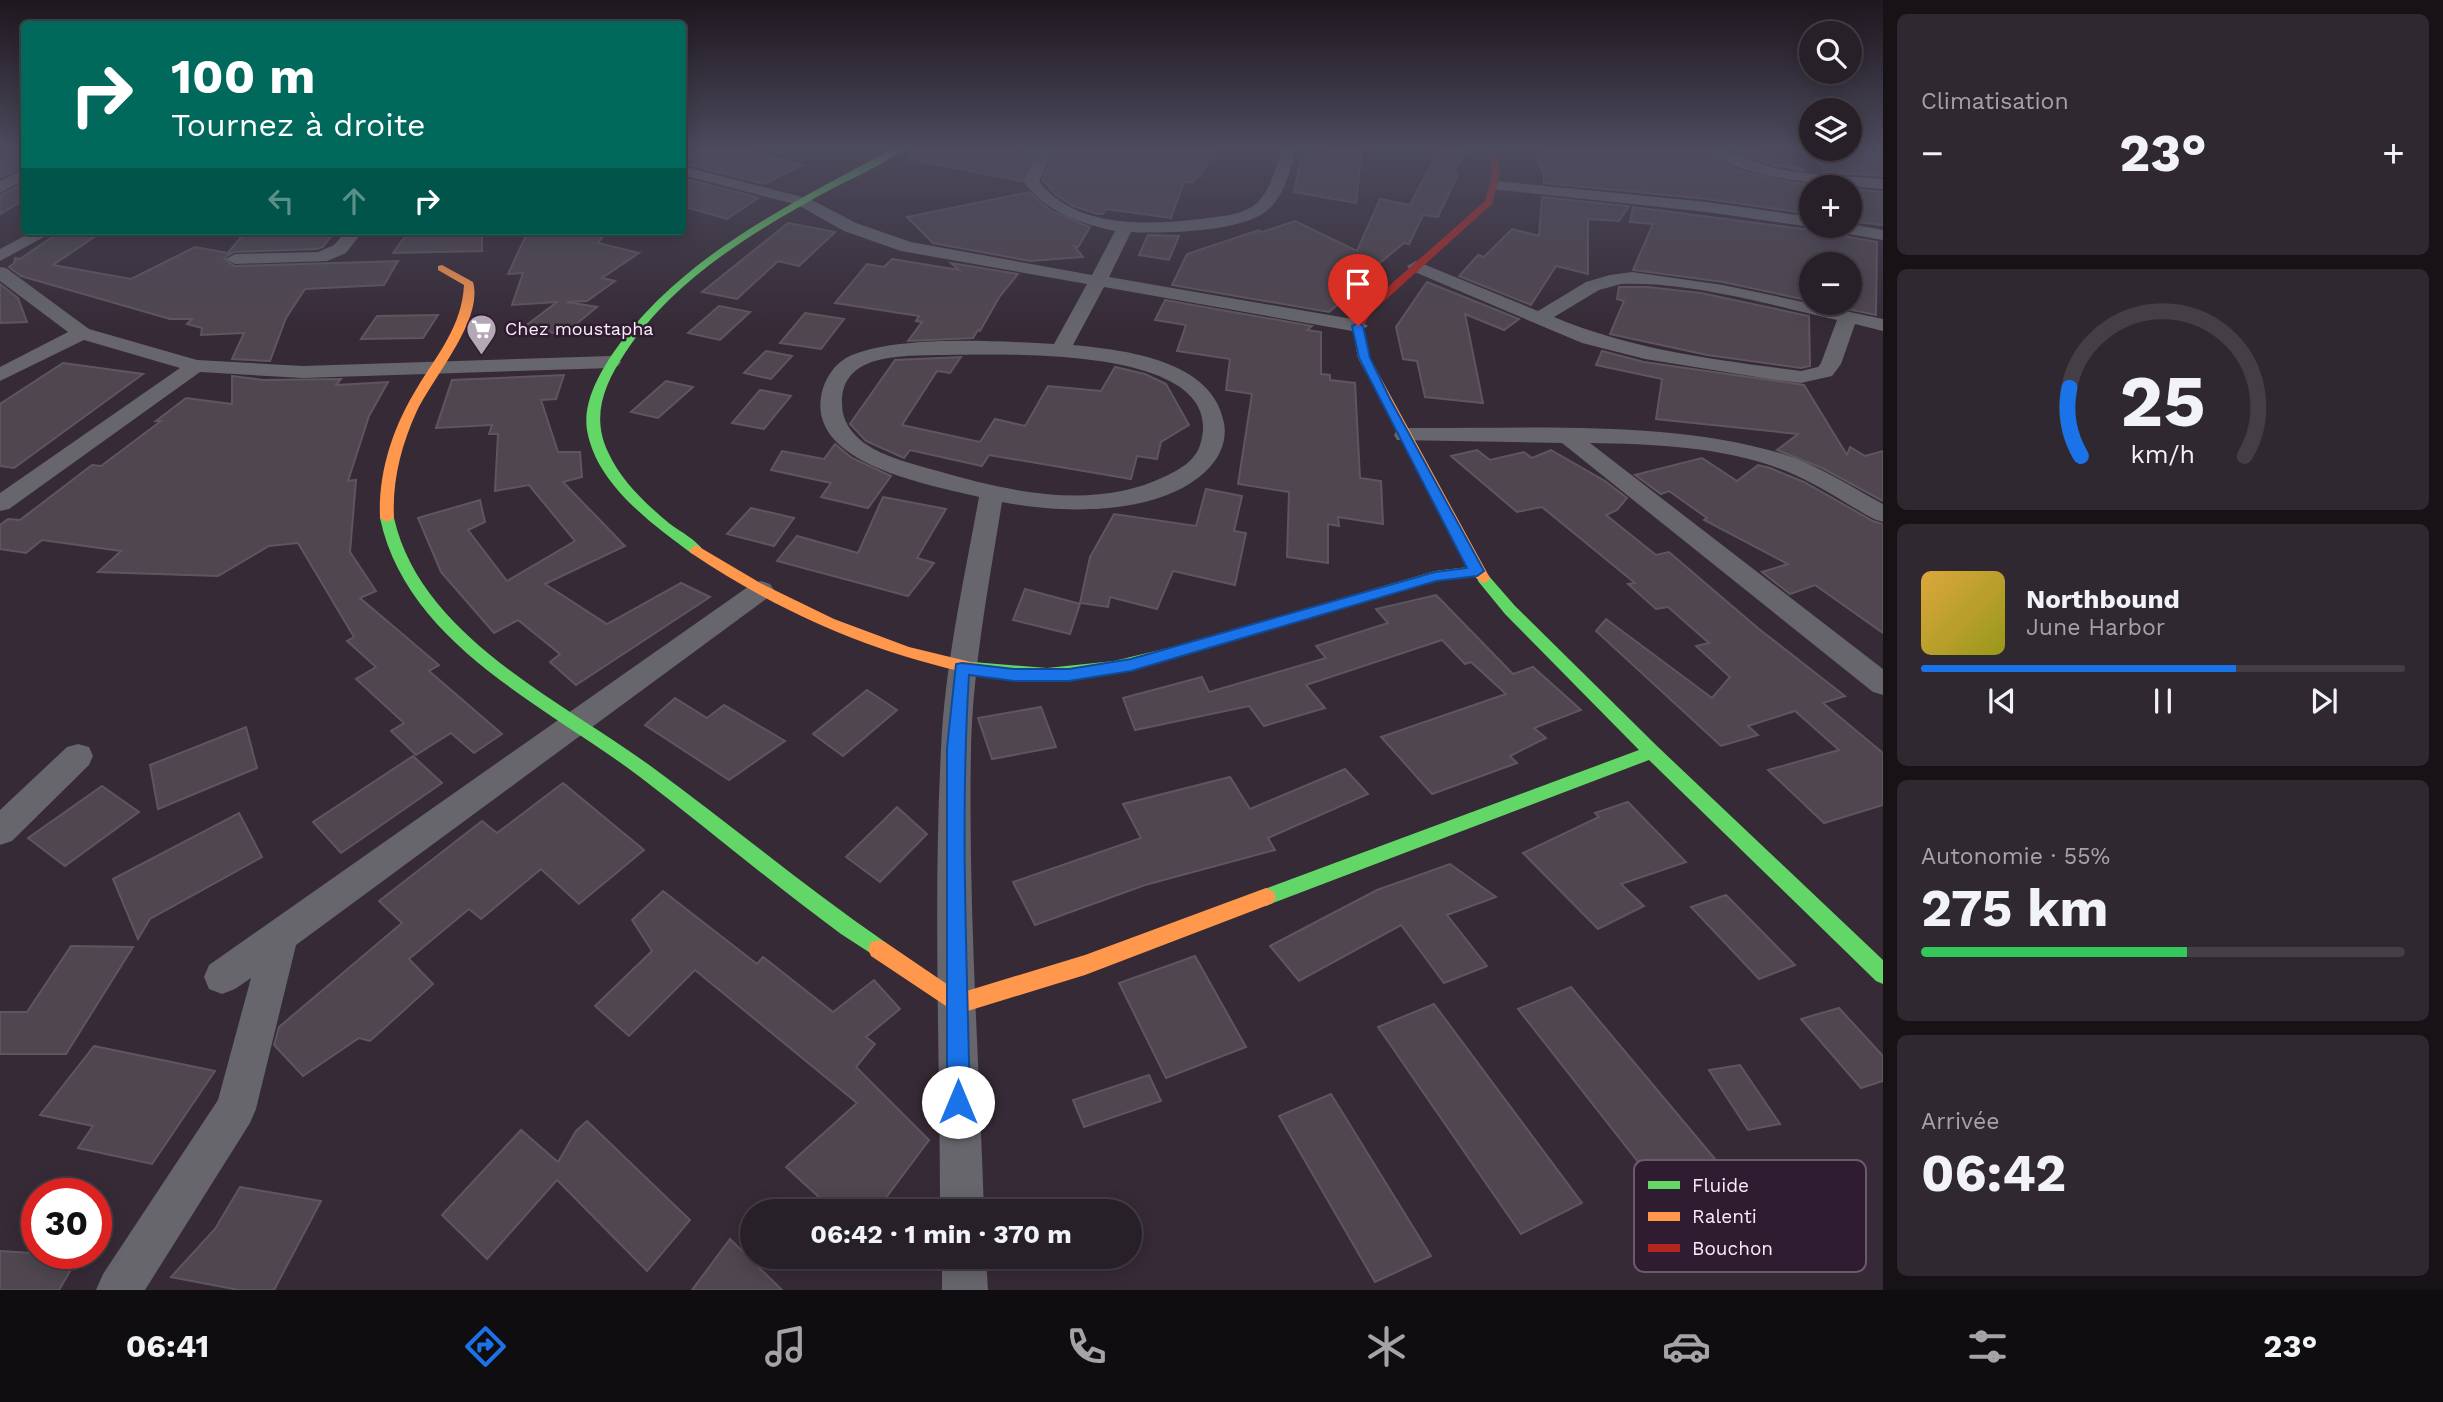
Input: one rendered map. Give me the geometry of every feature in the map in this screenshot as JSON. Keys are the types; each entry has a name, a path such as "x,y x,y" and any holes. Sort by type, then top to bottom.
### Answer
{"street":[{"path":"794,208 722,252 687,279 653,311 611,362 600,384 594,409 595,437 608,466 631,497 666,527 761,590 841,628 906,653 962,668 1014,675 1069,675 1131,665 1435,576 1477,571"},
{"path":"815,208 850,227 907,247 1358,326"},
{"path":"1062,208 1125,227 1224,221 1260,208"},
{"path":"1482,208 1368,310 1358,326 1364,358 1477,571 1510,611 1883,974"},
{"path":"1715,208 1799,220"},
{"path":"1061,350 1125,227"},
{"path":"1862,231 1883,235"},
{"path":"0,256 39,235"},
{"path":"234,259 321,257 340,249 352,235"},
{"path":"1416,266 1589,339 1645,353 1801,377 1825,372 1831,364 1848,317"},
{"path":"442,268 469,284 470,300 460,324 413,405 390,472 385,501 400,557 424,595 456,633 577,725 645,772 811,903 958,1004"},
{"path":"0,272 82,333 196,366 303,372 611,362"},
{"path":"1540,318 1597,284 1636,279 1677,282 1883,325"},
{"path":"0,375 82,333"},
{"path":"1061,350 1096,354 1157,367 1188,383 1208,402 1215,425 1211,449 1195,470 1166,485 1130,497 1086,503 1039,502 990,494 887,464 855,449 837,427 831,404 834,381 855,361 883,352 1061,350"},
{"path":"0,504 196,366"},
{"path":"1405,435 1658,439 1745,451 1804,470 1883,514"},
{"path":"1570,439 1883,684"},
{"path":"962,1199 955,809 962,668 990,494"},
{"path":"222,977 577,725 761,590"},
{"path":"958,1004 1085,965 1652,752"},
{"path":"0,831 78,756"},
{"path":"119,1290 236,1109 280,935"},
{"path":"964,1269 965,1290"}],"building":[{"path":"690,208 743,208 727,219"},
{"path":"950,208 1048,208 1090,227 1078,247 1074,246 1083,257 1030,261 933,243 907,217"},
{"path":"1080,208 1175,208 1171,218 1106,209 1103,214"},
{"path":"1376,208 1442,208 1438,217 1423,215 1409,244 1404,243 1347,290 1353,292 1329,312 1172,285 1187,254 1295,221 1357,251"},
{"path":"1541,208 1628,208 1619,221 1588,219 1588,274 1556,266 1531,305 1459,276 1478,255 1484,257 1512,229 1539,236"},
{"path":"1633,208 1799,228 1799,238 1854,238 1877,242 1876,315 1862,312 1862,252 1799,252 1799,298 1723,282 1633,270 1653,224 1630,222"},
{"path":"1771,208 1799,208 1799,212"},
{"path":"1862,208 1883,208 1883,225 1862,222"},
{"path":"788,223 835,232 799,266 778,261 737,299 702,292"},
{"path":"55,235 97,235 53,265 131,279 195,247 228,253 243,235 332,235 323,247 317,249 234,252 224,258 234,266 398,261 384,285 305,289 286,318 270,361 232,359 244,333 201,335 202,328 187,324 192,319 170,319 21,276 9,267 15,258 20,259"},
{"path":"406,235 482,235 482,251 393,253"},
{"path":"526,235 604,235 598,243 639,253 602,278 615,281 587,301 567,302 597,307 563,335 524,327 557,302 512,305 523,273 508,274"},
{"path":"1148,235 1179,236 1169,260 1139,255"},
{"path":"892,259 959,270 951,263 1018,274 973,338 908,341 922,322 916,321 919,316 835,303 867,264 884,267"},
{"path":"1427,282 1519,319 1504,330 1465,314 1483,403 1425,397 1417,361 1403,359 1396,327"},
{"path":"0,284 18,298 27,322 0,323"},
{"path":"1619,287 1647,287 1701,293 1809,316 1810,366 1801,368 1707,355 1610,334 1624,301 1617,299"},
{"path":"1165,300 1312,326 1307,330 1321,332 1321,374 1330,375 1330,380 1355,383 1360,478 1381,481 1383,524 1338,517 1339,526 1328,524 1328,563 1287,557 1289,492 1238,484 1252,394 1226,390 1230,359 1177,351 1186,325 1155,320"},
{"path":"719,306 750,312 720,340 688,333"},
{"path":"805,313 844,319 821,349 780,343"},
{"path":"438,315 423,338 361,339 377,316"},
{"path":"766,351 792,356 771,379 744,373"},
{"path":"1602,351 1644,362 1804,385 1847,455 1850,447 1865,456 1883,451 1883,501 1822,468 1777,450 1798,434 1656,419 1662,379 1596,365"},
{"path":"961,357 950,373 937,371 902,425 980,442 995,419 1025,426 1048,386 1101,391 1115,367 1145,374 1166,384 1189,425 1161,442 1157,459 1137,456 1131,479 989,455 982,466 910,450 904,458 866,441 850,424 895,360"},
{"path":"63,363 143,374 14,468 0,466 0,404"},
{"path":"564,375 556,399 541,400 558,452 580,452 582,477 563,482 625,546 545,584 607,624 681,583 710,597 576,685 550,662 560,654 518,620 494,633 441,572 418,518 480,500 485,522 468,530 507,581 575,541 529,485 495,491 498,434 489,434 492,425 436,428 452,380"},
{"path":"232,376 263,380 341,379 336,385 388,382 369,416 348,481 356,480 350,552 376,591 360,598 439,665 429,671 502,734 474,753 451,733 416,755 391,731 404,723 356,679 376,667 347,641 354,637 298,543 269,546 218,576 98,572 121,551 42,540 26,553 0,549 0,525 8,519 20,520 92,465 101,466 161,421 156,421 186,398 232,404"},
{"path":"666,381 693,387 658,418 631,412"},
{"path":"760,390 791,396 764,429 732,423"},
{"path":"835,444 852,458 891,476 868,508 821,497 831,483 771,470 782,451 824,459"},
{"path":"1477,450 1490,460 1524,452 1532,458 1551,450 1605,481 1627,498 1617,510 1606,515 1656,555 1669,552 1759,629 1845,696 1823,703 1883,753 1883,805 1824,823 1768,770 1839,750 1795,711 1748,726 1758,735 1721,746 1596,631 1606,619 1712,698 1730,677 1696,646 1709,643 1668,607 1656,609 1628,584 1635,583 1542,507 1517,512 1451,456"},
{"path":"1702,458 1737,481 1758,465 1770,468 1804,482 1883,524 1883,633 1815,585 1790,594 1762,572 1788,564 1704,520 1707,518 1669,491 1661,494 1635,475"},
{"path":"1206,489 1242,496 1234,531 1246,533 1235,585 1173,571 1157,609 1110,597 1108,607 1080,603 1090,557 1114,514 1196,526"},
{"path":"883,497 946,509 917,558 934,563 908,596 777,561 797,536 858,553"},
{"path":"751,508 794,518 774,546 727,534"},
{"path":"1025,589 1080,604 1070,634 1013,620"},
{"path":"1436,595 1513,674 1533,667 1581,710 1534,728 1546,738 1510,756 1517,763 1432,794 1381,737 1506,694 1471,662 1465,664 1442,640 1306,685 1325,708 1264,726 1249,706 1135,730 1123,698 1202,677 1209,692 1326,658 1316,646 1388,623 1376,609"},
{"path":"867,690 897,710 843,756 813,734"},
{"path":"675,698 707,718 724,705 785,741 729,780 645,725"},
{"path":"1041,707 1056,747 992,759 978,718"},
{"path":"246,727 257,768 158,809 150,765"},
{"path":"413,756 442,783 341,853 313,822"},
{"path":"1345,769 1368,794 1268,838 1275,850 1145,885 1035,925 1013,882 1141,838 1123,804 1230,777 1250,809"},
{"path":"563,783 644,850 579,904 541,869 481,919 469,909 409,959 433,984 370,1041 359,1038 303,1076 274,1045 279,1027 402,923 379,901 482,821 497,833"},
{"path":"102,786 139,812 65,866 28,838"},
{"path":"1628,802 1686,862 1621,884 1644,906 1598,929 1523,853 1599,817 1595,813"},
{"path":"897,807 927,834 880,882 846,857"},
{"path":"239,813 262,857 150,919 138,939 113,879"},
{"path":"1450,864 1496,897 1447,915 1487,966 1444,983 1401,925 1299,981 1270,946 1377,890"},
{"path":"663,891 757,964 763,957 833,1012 874,980 900,1009 866,1037 875,1044 856,1067 929,1140 885,1199 821,1199 786,1167 857,1103 695,970 629,1036 595,1006 652,951 632,920"},
{"path":"1726,895 1795,965 1759,979 1691,907"},
{"path":"71,946 133,947 66,1054 0,1054 0,1012 27,1012"},
{"path":"1195,956 1246,1047 1166,1078 1119,983"},
{"path":"1571,987 1715,1159 1637,1160 1518,1009"},
{"path":"1434,1004 1582,1203 1521,1234 1378,1027"},
{"path":"1839,1008 1883,1056 1883,1081 1861,1088 1801,1019"},
{"path":"94,1046 215,1071 152,1164 78,1148 93,1126 40,1115"},
{"path":"1740,1065 1780,1124 1748,1130 1709,1070"},
{"path":"1149,1075 1161,1101 1084,1127 1073,1100"},
{"path":"1331,1094 1431,1256 1375,1282 1279,1116"},
{"path":"587,1121 690,1220 647,1271 557,1180 487,1259 442,1215 521,1130 558,1162 576,1131"},
{"path":"240,1187 321,1201 274,1290 239,1290 171,1277 215,1229"},
{"path":"730,1239 740,1249 740,1269 761,1269 782,1290 692,1290"},
{"path":"0,1251 21,1252 21,1269 71,1269 59,1290 0,1290"}],"traffic: fast":[{"path":"696,550 665,527 623,487 602,455 593,429 593,411 608,370 633,332 664,298 738,240 791,208"},
{"path":"387,518 396,548 413,580 457,634 526,689 646,772 789,884 878,949"},
{"path":"973,668 1047,674 1114,667 1180,651 1435,576 1477,571"},
{"path":"1483,578 1510,610 1652,752 1883,974"},
{"path":"1266,897 1652,752"}],"traffic: slow":[{"path":"387,518 387,490 402,430 422,390 458,331 468,300 469,284 442,268"},
{"path":"1362,348 1364,358 1483,578"},
{"path":"696,550 756,587 829,622 904,651 973,668"},
{"path":"878,949 958,1004 1085,965 1266,897"}],"traffic: jam":[{"path":"1362,348 1358,326 1368,310 1482,208"}],"place":[{"name":"Chez moustapha","path":"482,356"}],"route":[{"path":"958,1102 955,846 956,748 962,668 1014,675 1069,675 1131,665 1435,576 1477,571 1364,358 1358,326"}]}
